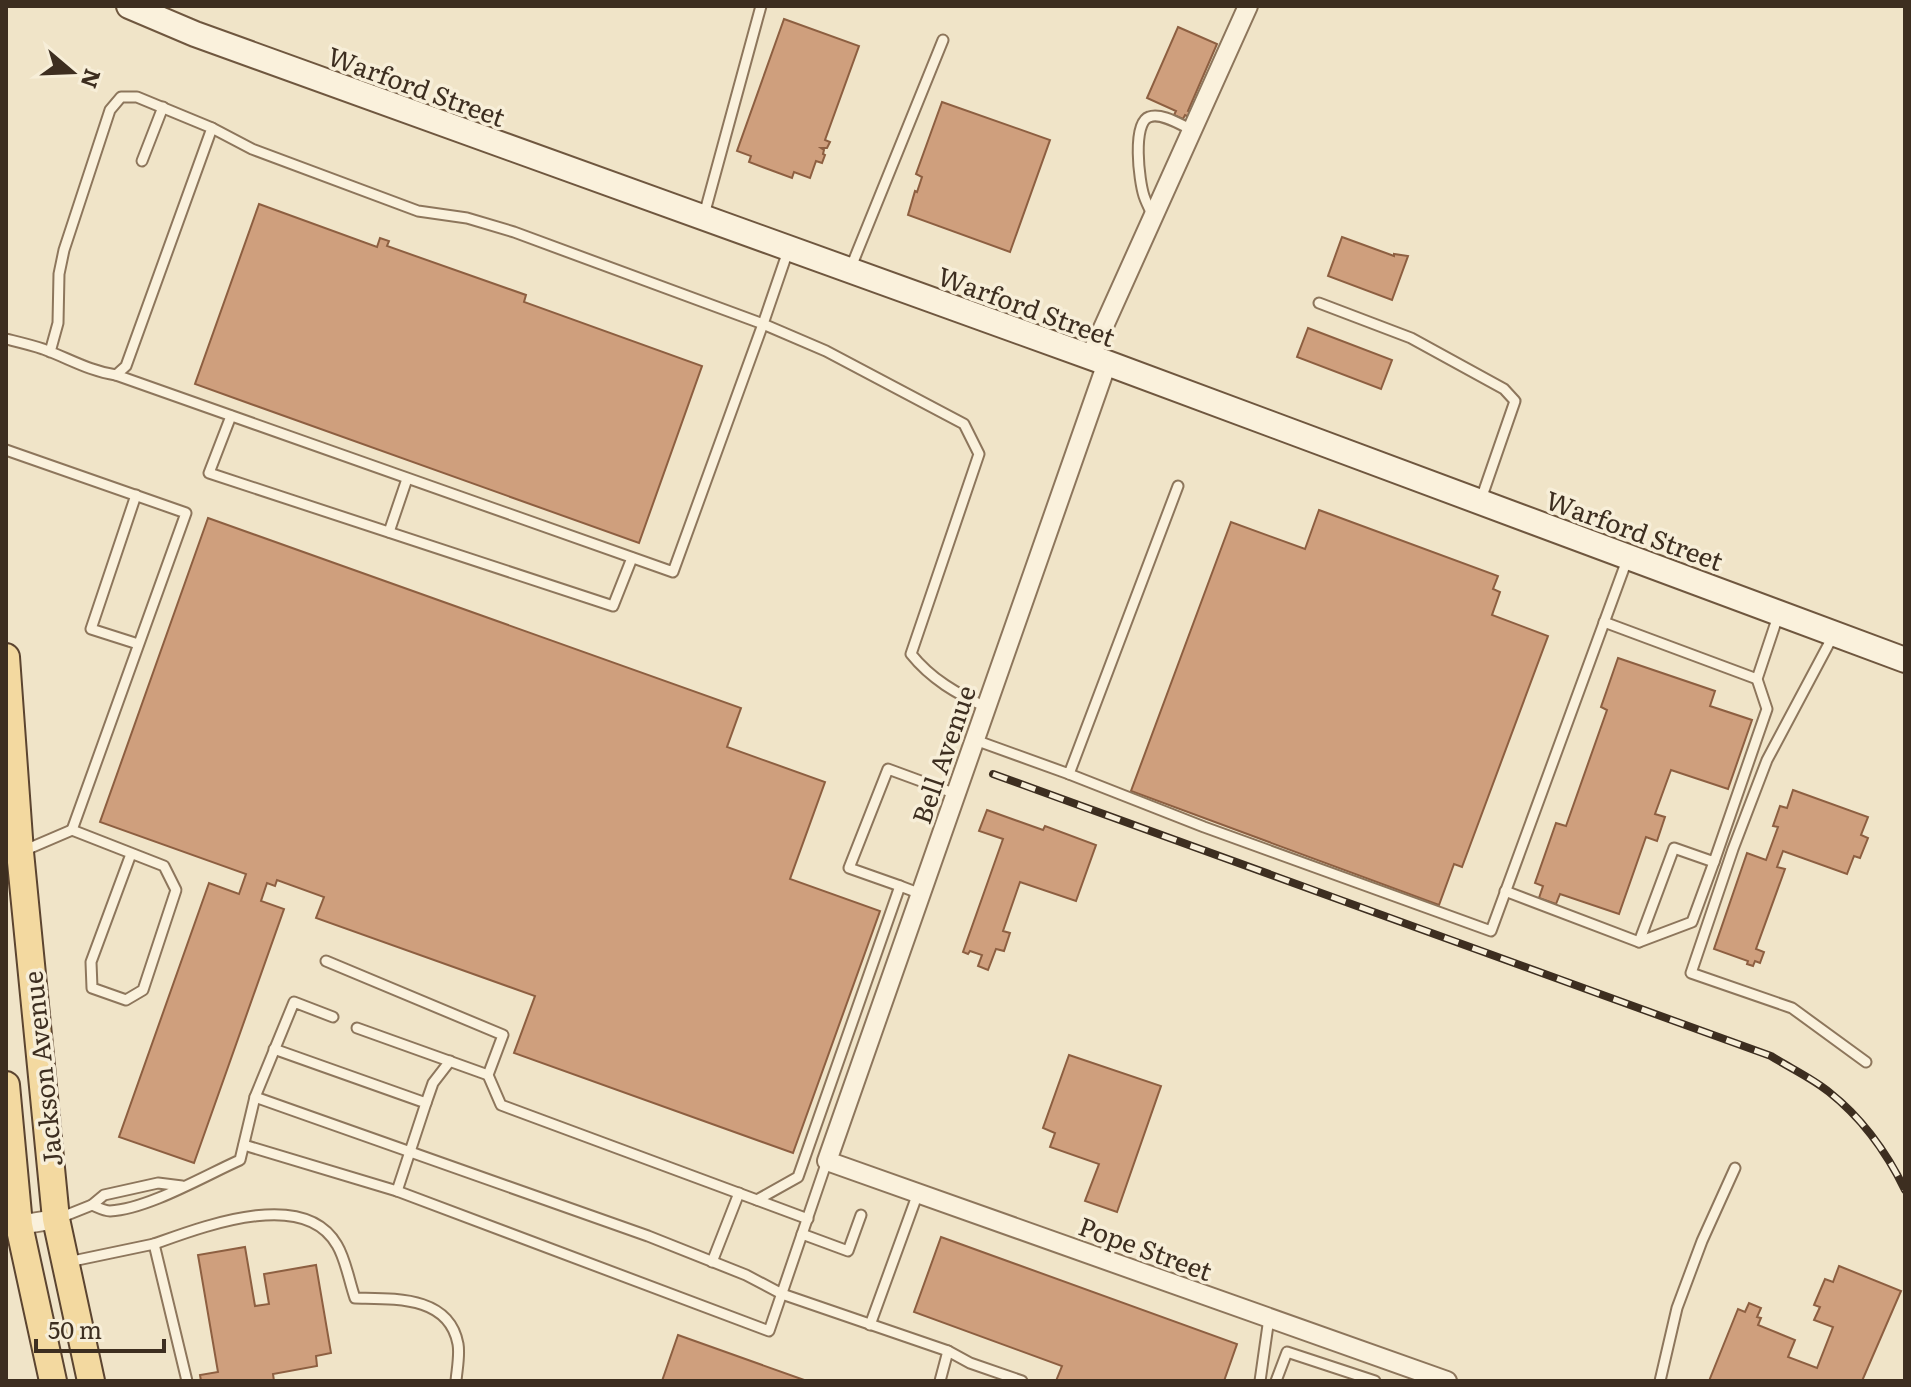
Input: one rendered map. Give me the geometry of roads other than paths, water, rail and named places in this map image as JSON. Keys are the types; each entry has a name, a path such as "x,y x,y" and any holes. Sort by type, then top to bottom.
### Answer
{"main road":[{"name":"Warford Street","path":"129,6 195,34 1098,360 1905,660"},
{"name":"Jackson Avenue","path":"6,657 20,852 56,1219 91,1381"},
{"name":"Jackson Avenue","path":"6,1085 19,1225 53,1381"}],"street":[{"name":"Bell Avenue","path":"827,1161 975,740 1098,360 1154,217 1248,6"},
{"name":"Pope Street","path":"827,1161 1447,1381"},
{"path":"19,1225 56,1219"}],"lane":[{"path":"703,218 761,6"},
{"path":"849,270 943,40"},
{"path":"50,352 58,323 59,274 64,250 110,110 121,97 137,97 212,128 252,149 418,211 467,218 514,232 763,324 826,351 964,424 979,454 911,654 925,672 986,707"},
{"path":"142,161 163,107"},
{"path":"1154,217 1143,194 1139,128 1147,117 1160,116 1193,130"},
{"path":"116,375 126,366 212,128"},
{"path":"6,339 673,572 789,249"},
{"path":"1319,303 1411,338 1504,389 1515,401 1480,502"},
{"path":"231,416 209,473 613,606 632,558"},
{"path":"6,450 186,513 72,830"},
{"path":"389,532 407,479"},
{"path":"1069,774 1178,486"},
{"path":"136,495 91,629 138,644"},
{"path":"975,740 1491,931 1628,557"},
{"path":"1505,891 1639,942 1692,922 1767,709 1757,679 1779,613"},
{"path":"1604,622 1757,679"},
{"path":"1835,633 1767,760 1691,973 1792,1008 1866,1062"},
{"path":"921,894 849,868 888,769 956,794"},
{"path":"20,852 72,830 164,866 176,890 143,990 126,1000 92,988 91,962 131,854"},
{"path":"1639,942 1674,848 1714,862"},
{"path":"757,1200 798,1177 900,886"},
{"path":"326,961 503,1035 488,1075 501,1105 808,1219"},
{"path":"92,1205 108,1211 169,1195 240,1160 255,1097 294,1002 333,1017"},
{"path":"357,1028 488,1075"},
{"path":"274,1049 426,1103"},
{"path":"397,1191 433,1083 450,1061"},
{"path":"255,1097 712,1262 782,1294 948,1351 970,1363 1022,1381"},
{"path":"244,1145 397,1191 769,1331 827,1161"},
{"path":"1660,1381 1677,1308 1702,1241 1735,1168"},
{"path":"56,1219 92,1205 104,1195 158,1183 182,1186"},
{"path":"712,1262 739,1193"},
{"path":"870,1325 918,1193"},
{"path":"65,1263 154,1244 193,1230 255,1216 297,1215 314,1221 337,1244 355,1298 408,1300 436,1309 450,1321 458,1345 456,1381"},
{"path":"802,1234 848,1251 861,1215"},
{"path":"154,1244 187,1381"},
{"path":"1260,1381 1269,1318"},
{"path":"940,1381 948,1351"},
{"path":"1276,1381 1287,1352 1375,1381"}],"railway":[{"path":"993,774 1771,1056 1841,1102 1882,1150 1905,1190"}]}
